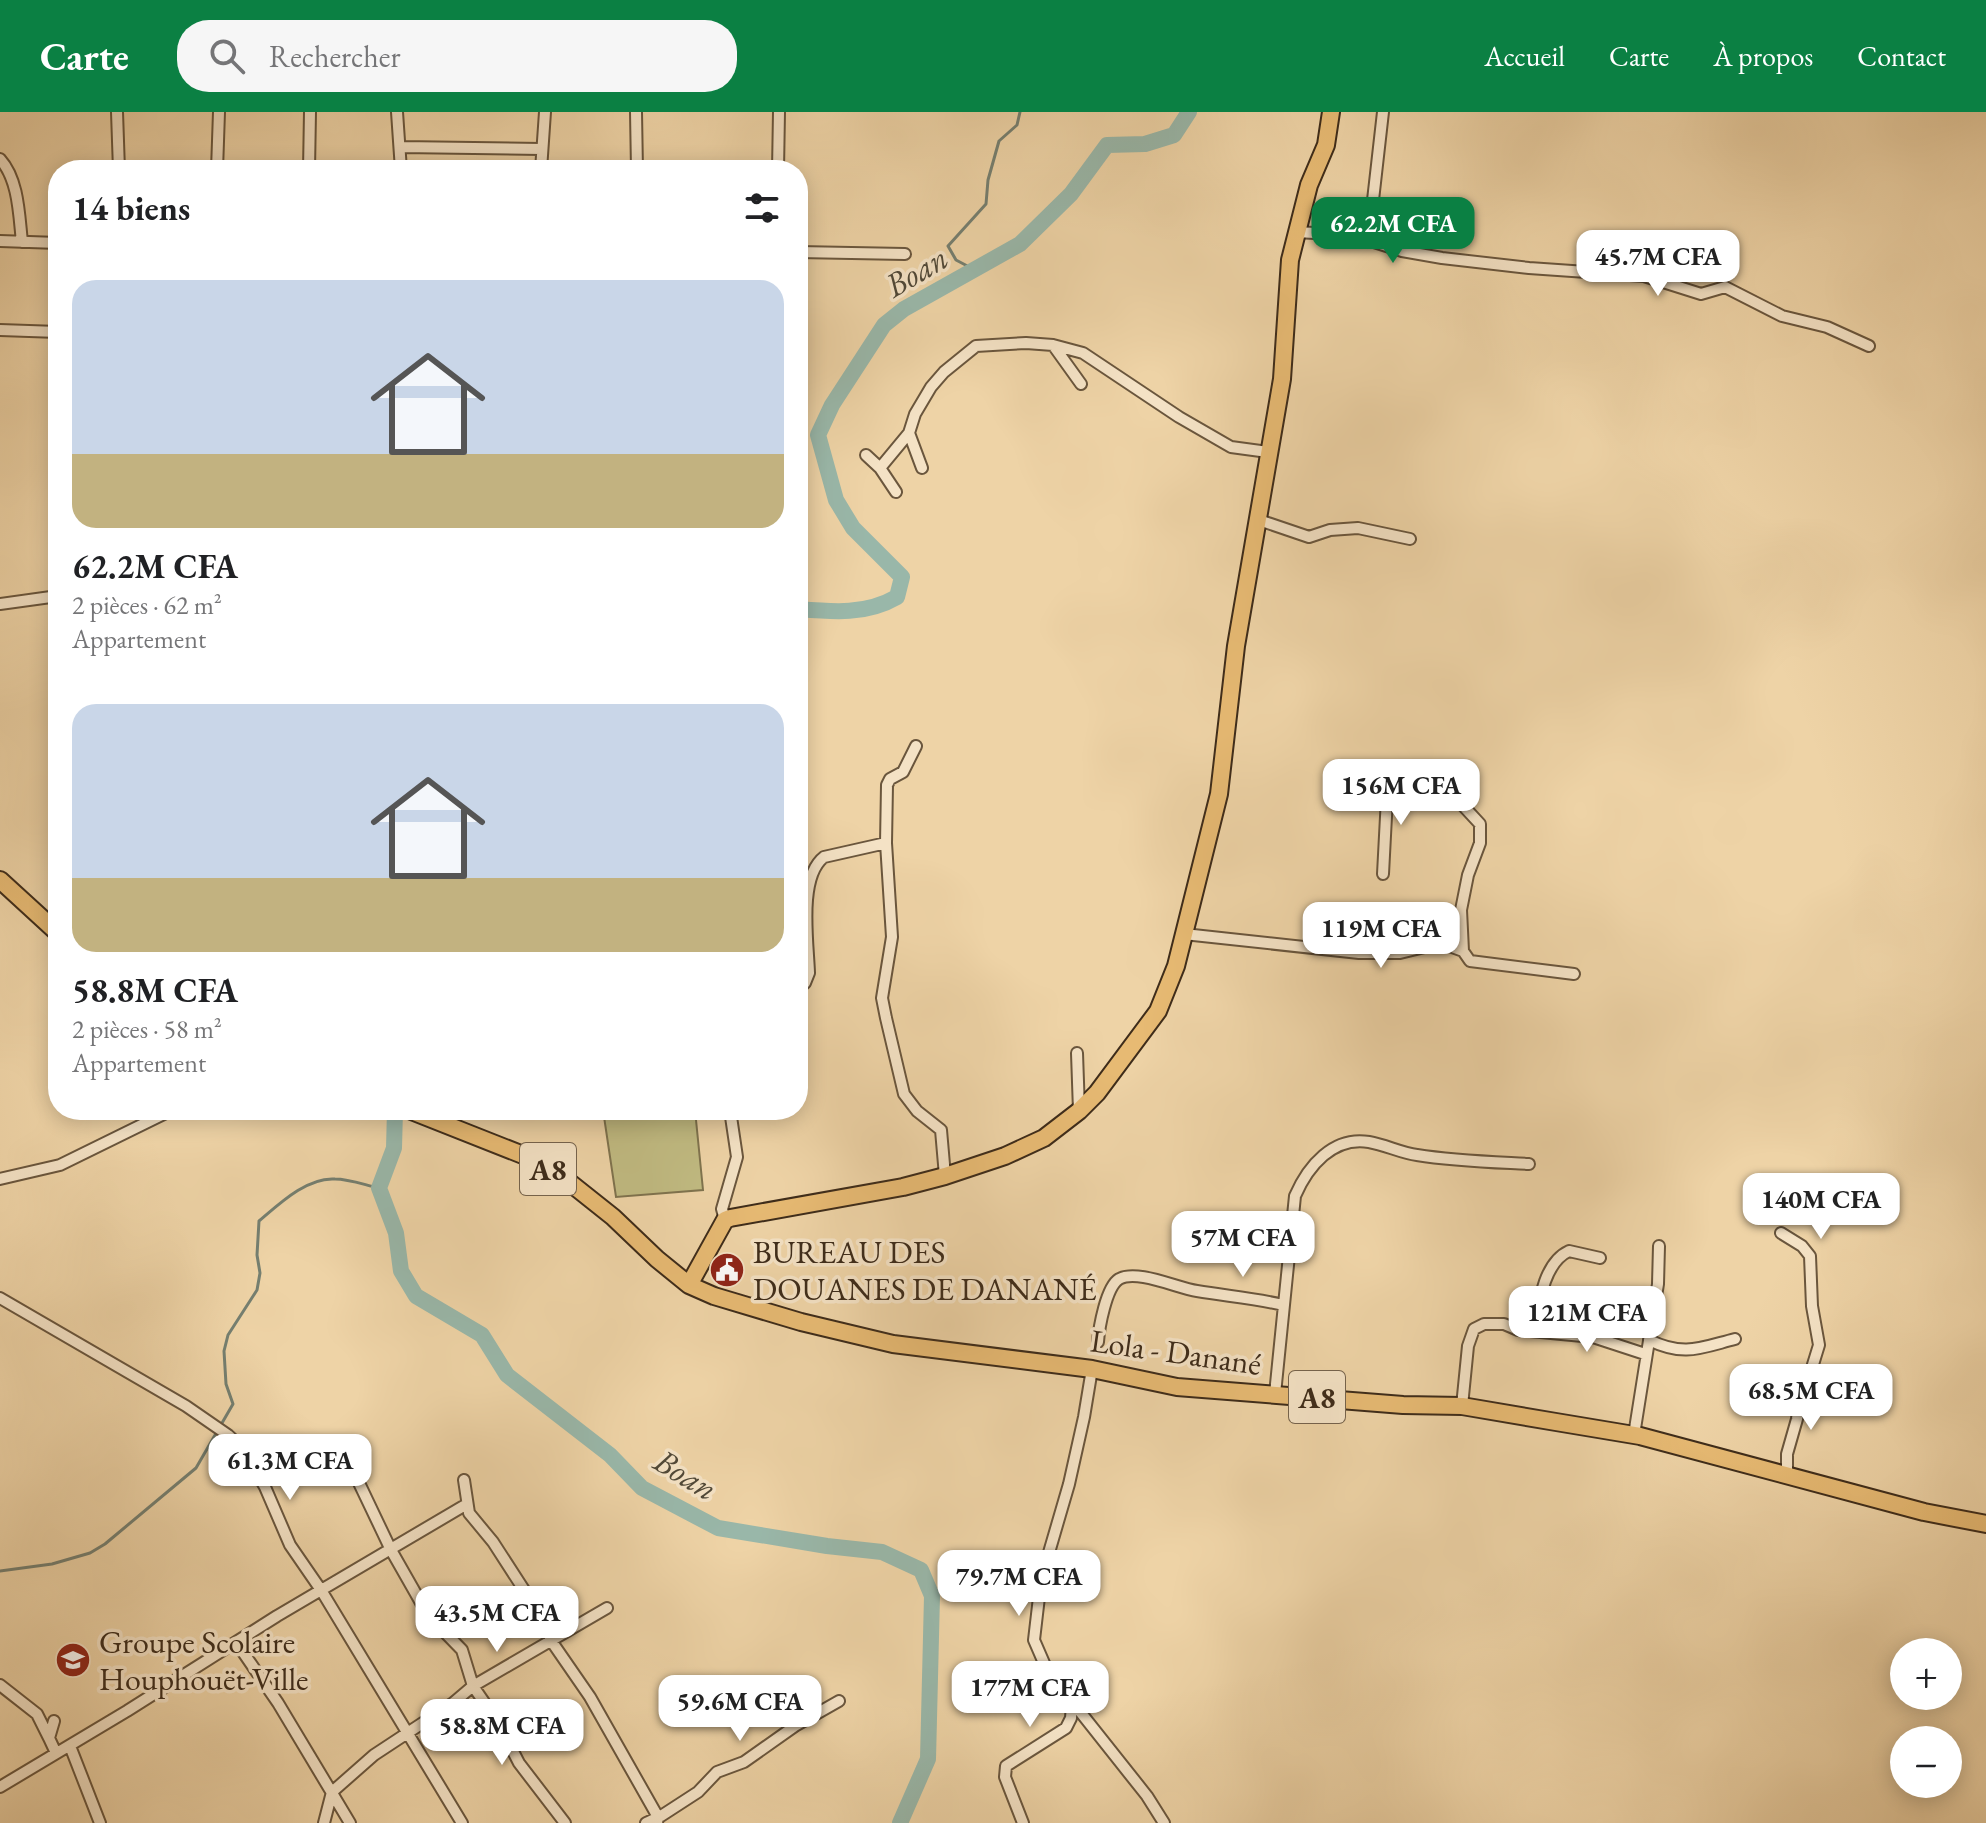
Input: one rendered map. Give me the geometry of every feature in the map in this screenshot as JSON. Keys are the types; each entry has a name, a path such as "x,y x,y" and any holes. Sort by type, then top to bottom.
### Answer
{"main road":[{"path":"689,1285 725,1220 770,1208 792,1208 945,1176 1005,1156 1044,1138 1079,1111 1125,1059 1158,1011 1166,995 1184,934 1206,852 1222,774 1236,646 1282,379 1290,260 1309,185 1326,145 1331,112"},
{"path":"0,880 48,924"},
{"name":"Lola - Danané","path":"434,1120 528,1157 569,1182 689,1285 714,1296 801,1322 893,1344 1092,1369 1177,1387 1403,1405 1462,1406 1634,1435 1924,1512 1986,1524"}],"street":[{"path":"117,112 119,160"},
{"path":"217,160 219,112"},
{"path":"309,160 310,112"},
{"path":"397,112 401,160"},
{"path":"541,160 545,112"},
{"path":"636,112 637,160"},
{"path":"778,160 779,112"},
{"path":"1352,235 1368,222 1372,209 1383,112"},
{"path":"401,147 541,149"},
{"path":"0,159 11,179 18,203 22,242"},
{"path":"1296,232 1352,235 1402,251 1442,258 1644,276 1701,294 1725,287 1782,316 1827,327 1869,346"},
{"path":"0,241 48,243"},
{"path":"808,252 905,254"},
{"path":"0,330 48,332"},
{"path":"880,468 909,433 915,414 944,372 976,346 1035,342 1083,353 1179,417 1231,447 1268,452"},
{"path":"1053,345 1081,384"},
{"path":"909,433 922,468"},
{"path":"866,455 880,468 896,492"},
{"path":"1256,519 1309,537 1330,530 1358,528 1410,539"},
{"path":"0,604 48,597"},
{"path":"916,746 903,772 890,779 887,785 886,843 892,937 882,998 904,1094 917,1111 941,1130 945,1176"},
{"path":"1383,874 1388,778 1396,772 1412,774 1425,788 1458,800 1482,829 1461,910 1463,951 1470,961 1574,974"},
{"path":"808,976 808,883 817,862 824,857 886,843"},
{"path":"1184,934 1359,953 1400,953 1435,943 1463,951"},
{"path":"1077,1053 1079,1111"},
{"path":"0,1179 60,1165 152,1120"},
{"path":"725,1220 722,1209 737,1157 731,1120"},
{"path":"1275,1394 1295,1196 1328,1151 1343,1144 1369,1142 1413,1155 1529,1164"},
{"path":"1781,1233 1802,1246 1810,1256 1812,1306 1819,1345 1811,1371 1801,1388 1797,1419 1787,1454 1787,1475"},
{"path":"1634,1435 1658,1284 1659,1246"},
{"path":"1535,1329 1548,1276 1560,1256 1569,1251 1600,1258"},
{"path":"1098,1342 1100,1323 1111,1290 1115,1282 1124,1277 1142,1277 1196,1291 1283,1305"},
{"path":"0,1298 186,1406 243,1449 290,1545 321,1590 462,1823"},
{"path":"1462,1406 1467,1355 1474,1329 1489,1323 1504,1324 1518,1330 1535,1329 1593,1337 1645,1354"},
{"path":"1649,1340 1666,1348 1693,1351 1735,1339"},
{"path":"1092,1369 1069,1484 1041,1580 1039,1609 1033,1631 1039,1655 1072,1704 1147,1796 1164,1823"},
{"path":"350,1464 391,1550 428,1615 462,1650 473,1686 499,1724 519,1763 565,1823"},
{"path":"464,1480 473,1520 493,1542 537,1610 552,1642 590,1697 658,1820"},
{"path":"0,1787 467,1504"},
{"path":"324,1823 332,1792 374,1755 433,1717 473,1686 607,1608"},
{"path":"236,1642 278,1703 350,1823"},
{"path":"0,1685 37,1714 56,1753"},
{"path":"646,1823 658,1820 698,1792 717,1772 744,1762 795,1726 839,1701"},
{"path":"1023,1823 1005,1777 1006,1766 1066,1728 1071,1718 1072,1704"},
{"path":"49,1738 54,1721"},
{"path":"70,1746 100,1823"}],"shaded area":[{"path":"604,1120 696,1120 703,1190 616,1197"}],"waterway":[{"path":"975,270 956,260 948,246 986,204 988,180 999,141 1017,125 1020,112"},
{"name":"Boan","path":"808,610 861,609 897,597 902,577 853,528 836,500 818,435 832,405 884,325 904,309 1020,244 1071,194 1107,145 1145,144 1174,135 1189,112"},
{"name":"Boan","path":"395,1120 394,1148 379,1188 396,1233 401,1271 416,1296 482,1335 507,1375 610,1455 642,1488 718,1528 882,1552 921,1570 932,1596 928,1759 900,1823"},
{"path":"0,1571 52,1564 90,1553 196,1468 233,1404 226,1384 224,1351 228,1335 257,1290 260,1273 257,1255 259,1221 294,1193 314,1182 340,1179 379,1188"}],"place":[{"name":"BUREAU DES DOUANES DE DANANÉ","path":"727,1270"},
{"name":"Groupe Scolaire Houphouët-Ville","path":"73,1660"}]}
